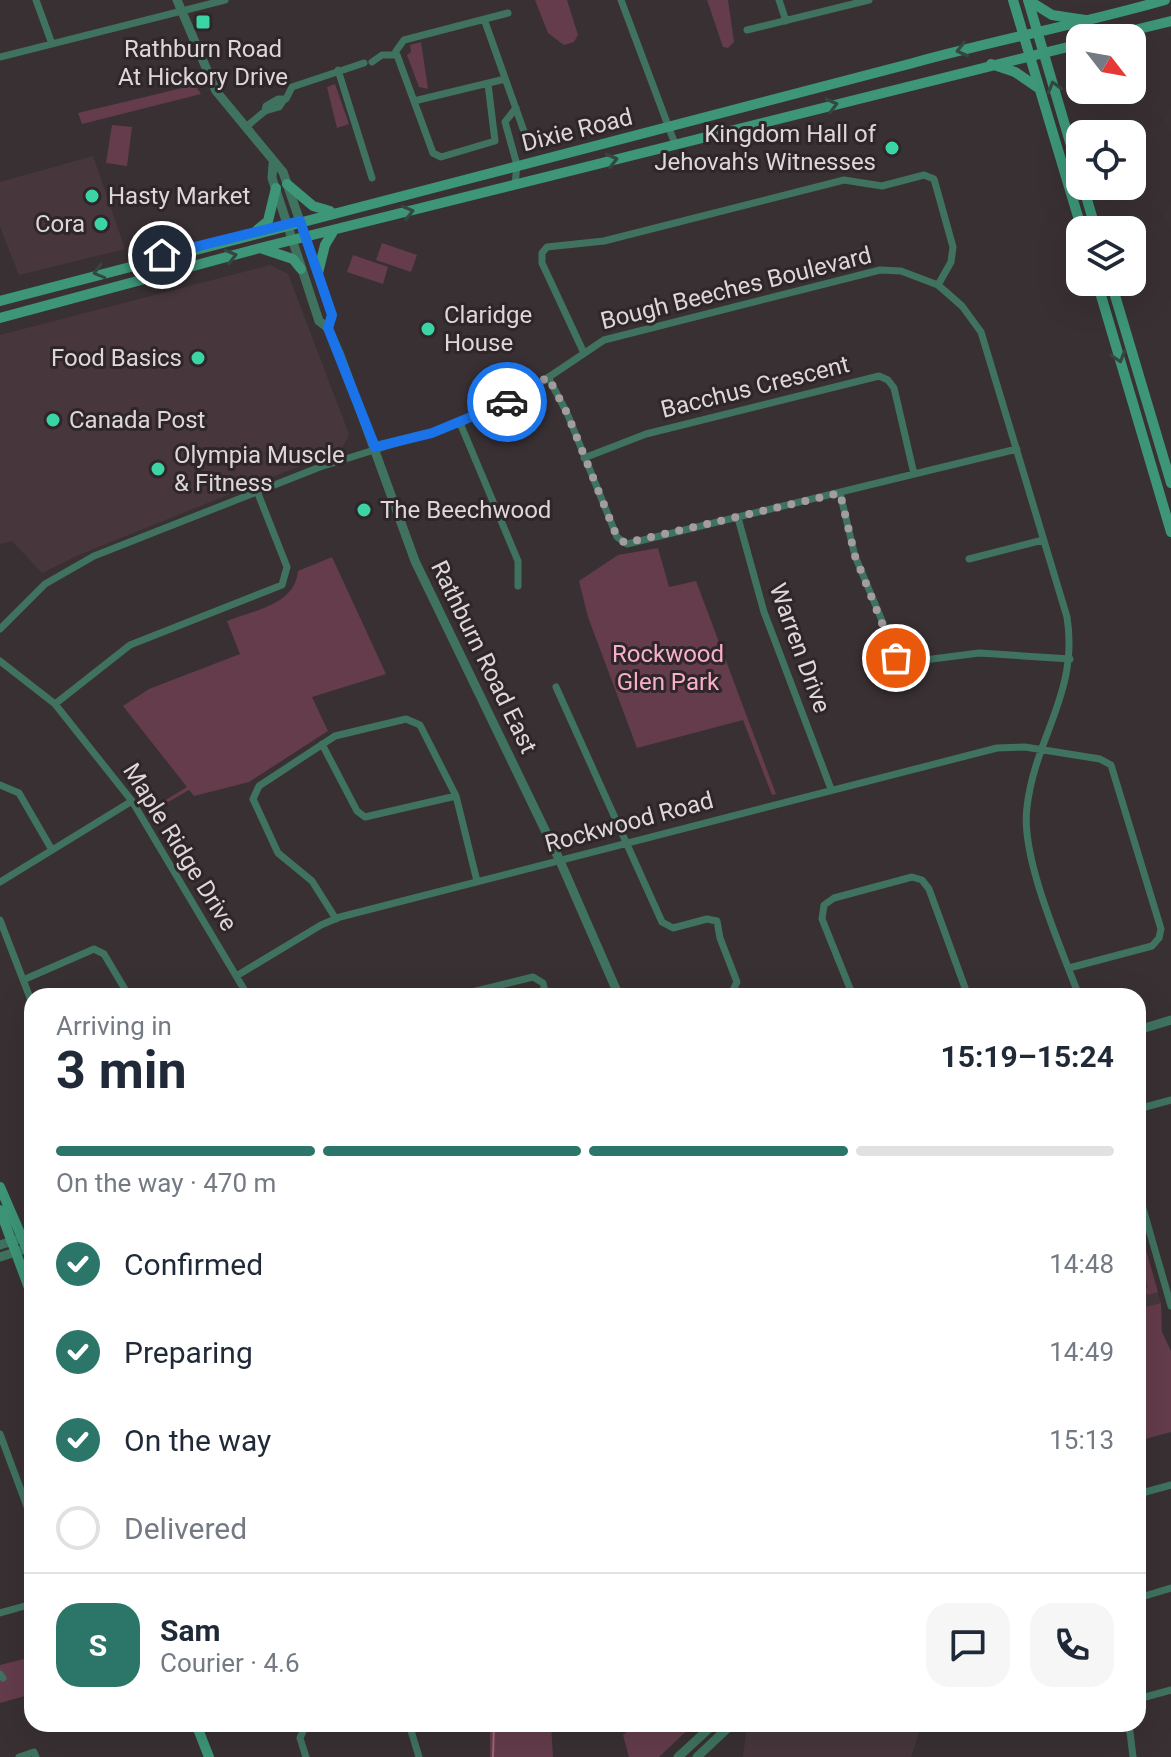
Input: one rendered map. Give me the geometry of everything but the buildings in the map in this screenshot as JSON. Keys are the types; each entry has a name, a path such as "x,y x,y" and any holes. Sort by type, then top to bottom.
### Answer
{"main road":[{"path":"1013,0 1078,216"},
{"path":"1028,0 1052,15 1078,22"},
{"path":"1028,0 1066,128"},
{"name":"Dixie Road","path":"0,301 516,161 669,127 1024,36 1055,31 1078,22 1165,0"},
{"path":"1146,27 1171,21"},
{"name":"Dixie Road","path":"0,318 260,248 1066,47"},
{"path":"990,64 1015,72 1039,88"},
{"path":"287,184 313,206 332,212"},
{"path":"256,231 268,221 276,188"},
{"path":"318,273 325,245 334,230"},
{"path":"260,248 293,259 301,269"},
{"path":"1101,296 1171,532"},
{"path":"1115,296 1171,483"},
{"path":"0,1187 24,1243"},
{"path":"0,1210 24,1243"},
{"path":"199,1732 209,1757"}],"street":[{"path":"36,0 52,44"},
{"name":"Rathburn Road East","path":"177,0 216,91 273,164 283,172 332,315 328,328"},
{"path":"0,57 225,0"},
{"path":"621,0 675,144"},
{"path":"779,0 786,21"},
{"path":"747,30 869,0"},
{"path":"396,51 404,40 508,13"},
{"path":"484,19 526,137"},
{"path":"246,127 265,111 270,112 283,105 292,87 368,63 382,55 397,55 433,153 441,157 495,141 488,84"},
{"path":"338,70 372,178"},
{"path":"414,101 505,79"},
{"path":"515,184 516,161 505,122 516,108"},
{"name":"Rathburn Road East","path":"273,164 276,188 319,321 328,328 375,447 415,561 560,861 616,988"},
{"path":"583,351 542,263 542,253 547,247 604,241 844,180 882,186 924,175 934,179 953,247 948,270 938,285"},
{"name":"Bough Beeches Boulevard","path":"0,629 45,584 75,566 257,491 375,447 460,423 512,400 583,351 617,335 880,270 901,271 938,285 966,311 985,339 1067,617 1070,659 1065,690 1042,750 1027,803 1026,837 1076,988"},
{"name":"Bacchus Crescent","path":"584,458 646,434 879,376 888,380 894,388 914,474"},
{"path":"548,377 567,413 617,537 625,543 1017,449"},
{"path":"460,423 518,561 518,586"},
{"path":"55,704 130,645 282,585 287,567 257,491"},
{"path":"840,493 855,556 898,659 909,662 991,653 1070,659"},
{"name":"Warren Drive","path":"738,518 761,601 831,789"},
{"path":"969,559 1043,540"},
{"name":"Maple Ridge Drive","path":"0,661 55,704 132,801 244,988"},
{"path":"556,687 664,925 673,928 707,919 717,921 720,938 737,982 734,988"},
{"path":"336,919 312,881 278,853 253,801 259,786 339,735 414,720 422,728 456,796 477,881"},
{"path":"322,744 357,811 366,817 456,796"},
{"name":"Rockwood Road","path":"238,975 336,919 997,748 1042,750 1100,759 1111,765 1161,929 1159,938 1152,946 1069,968"},
{"path":"0,785 10,786 20,795 52,850"},
{"path":"0,882 132,801"},
{"path":"850,988 822,919 824,905 832,898 912,877 922,880 929,889 965,988"},
{"path":"0,920 26,988"},
{"path":"23,980 94,949 104,954 124,988"},
{"path":"488,988 533,977 543,983 544,988"},
{"path":"1146,1028 1171,1020"},
{"path":"1146,1107 1171,1100"},
{"path":"1146,1219 1171,1306"},
{"path":"0,1245 24,1243"},
{"path":"0,1257 24,1243"},
{"path":"0,1434 24,1498"},
{"path":"1146,1492 1171,1485"},
{"path":"1146,1596 1171,1588"},
{"path":"0,1613 24,1606"},
{"path":"1146,1697 1171,1690"},
{"path":"303,1732 300,1738 306,1757"},
{"path":"411,1732 419,1757"},
{"path":"695,1751 708,1732"},
{"path":"695,1751 721,1732"},
{"path":"1130,1732 1133,1757"},
{"path":"19,1757 35,1755"}],"shaded area":[{"path":"93,156 125,249 19,275 0,227 0,182"},
{"path":"270,265 288,274 349,434 342,449 81,554 42,573 12,541 0,544 0,335"},
{"path":"1146,1253 1161,1303 1146,1307"},
{"path":"746,1732 919,1732 911,1757 743,1757"}],"green space":[{"path":"535,0 567,0 578,35 574,42 564,45 548,33"},
{"path":"707,0 728,0 734,42 728,48 723,47"},
{"path":"421,42 428,89 419,87 407,55 411,52 410,45"},
{"path":"335,84 349,124 337,128 327,87"},
{"path":"195,85 201,94 82,124 78,113"},
{"path":"112,125 132,127 127,166 106,163"},
{"path":"382,243 417,255 411,272 376,260"},
{"path":"353,255 388,267 383,284 347,272"},
{"name":"Rockwood Glen Park","path":"658,548 669,587 696,581 776,794 772,795 743,720 637,748 588,617 579,581 618,555"},
{"path":"332,557 386,674 312,697 328,731 249,782 194,796 189,790 151,812 149,810 187,787 123,706 149,689 240,654 227,621 272,605 289,592 298,571"},
{"path":"1146,1250 1158,1292 1148,1295"},
{"path":"1161,1303 1162,1332 1171,1351 1171,1432 1146,1439 1146,1307"},
{"path":"24,1659 24,1696 0,1703 0,1665"},
{"path":"490,1732 551,1732 553,1757 490,1757"},
{"path":"626,1732 686,1732 659,1757 629,1757 623,1735"}],"waterway":[{"path":"493,1757 494,1732"}],"way so far":[{"path":"507,402 548,377 567,413 617,537 625,543 840,493 855,556 896,658"}],"place":[{"name":"Rathburn Road At Hickory Drive","path":"203,22"},
{"name":"Kingdom Hall of Jehovah's Witnesses","path":"892,148"},
{"name":"Hasty Market","path":"92,196"},
{"name":"Cora","path":"101,224"},
{"name":"Claridge House","path":"428,329"},
{"name":"Food Basics","path":"198,358"},
{"name":"Canada Post","path":"53,420"},
{"name":"Olympia Muscle & Fitness","path":"158,469"},
{"name":"The Beechwood","path":"364,510"}],"route":[{"path":"162,255 300,221 332,315 328,328 375,447 432,433 507,402"}]}
